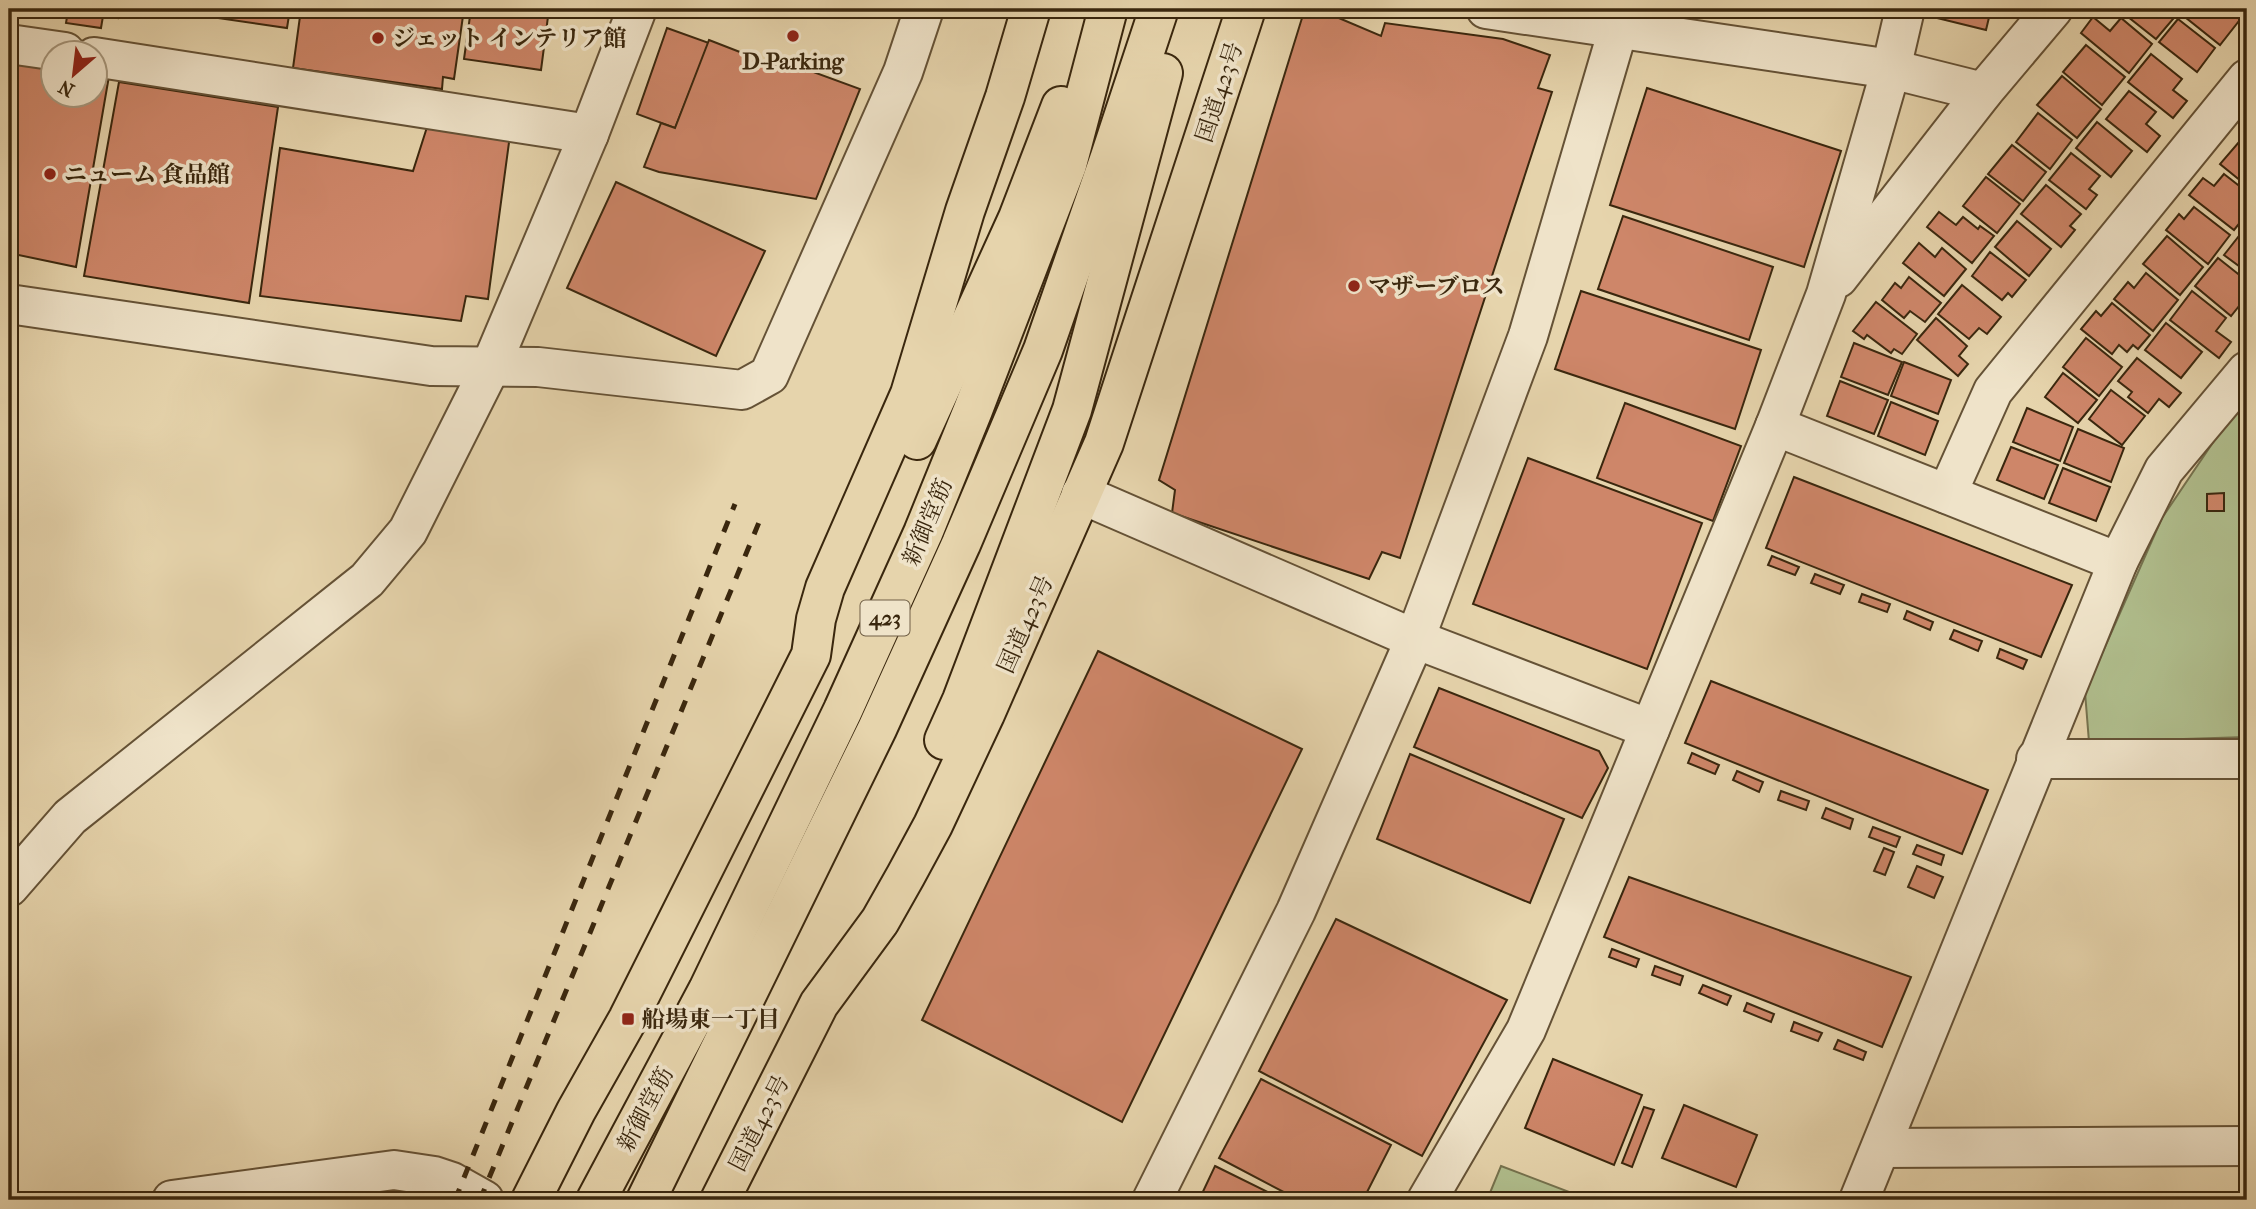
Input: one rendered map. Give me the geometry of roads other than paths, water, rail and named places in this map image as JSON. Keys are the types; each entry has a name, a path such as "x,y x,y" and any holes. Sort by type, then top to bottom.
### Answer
{"highway":[{"path":"811,655 816,619 825,588 910,394 965,211 1005,97 1031,9"},
{"path":"531,1200 576,1111 628,1018 855,573 1018,218 1100,9"},
{"name":"新御堂筋","path":"596,1200 708,990 843,710 923,533 1067,165 1108,9"},
{"name":"新御堂筋","path":"646,1200 877,729 966,532 1043,350 1159,9"},
{"path":"819,1004 962,700 1072,410 1165,65 1170,9"},
{"name":"国道423号","path":"720,1200 819,1004 880,920 933,825 985,714 1104,443 1246,9"}],"street":[{"path":"9,887 70,817 367,580 408,531 491,368 589,134 637,9"},
{"path":"9,304 431,366 538,367 742,390 769,375 903,72 924,9"},
{"path":"1486,9 1621,19 1891,69 1983,92"},
{"path":"1427,1200 1526,1030 1774,426 1826,294 1891,69 1905,9"},
{"path":"1826,294 1983,92 2053,9"},
{"path":"1152,1200 1296,911 1415,639 1528,337 1621,19"},
{"path":"9,44 38,48"},
{"path":"108,59 589,134"},
{"path":"1947,494 1993,391 2247,79"},
{"path":"1859,1200 2118,562 2164,470 2247,371"},
{"path":"1774,426 2118,562"},
{"path":"1081,494 1415,639 1650,729"},
{"path":"2036,759 2247,759"},
{"path":"1881,1147 2247,1146"},
{"path":"172,1200 394,1170 434,1176 452,1182 484,1200"}],"railway":[{"path":"455,1200 735,504"},
{"path":"480,1200 762,515"}],"place":[{"name":"D-Parking","path":"793,36"},
{"name":"ジェット インテリア館","path":"378,38"},
{"name":"ニューム 食品館","path":"50,174"},
{"name":"マザーブロス","path":"1354,286"},
{"name":"船場東一丁目","path":"628,1019"}]}
